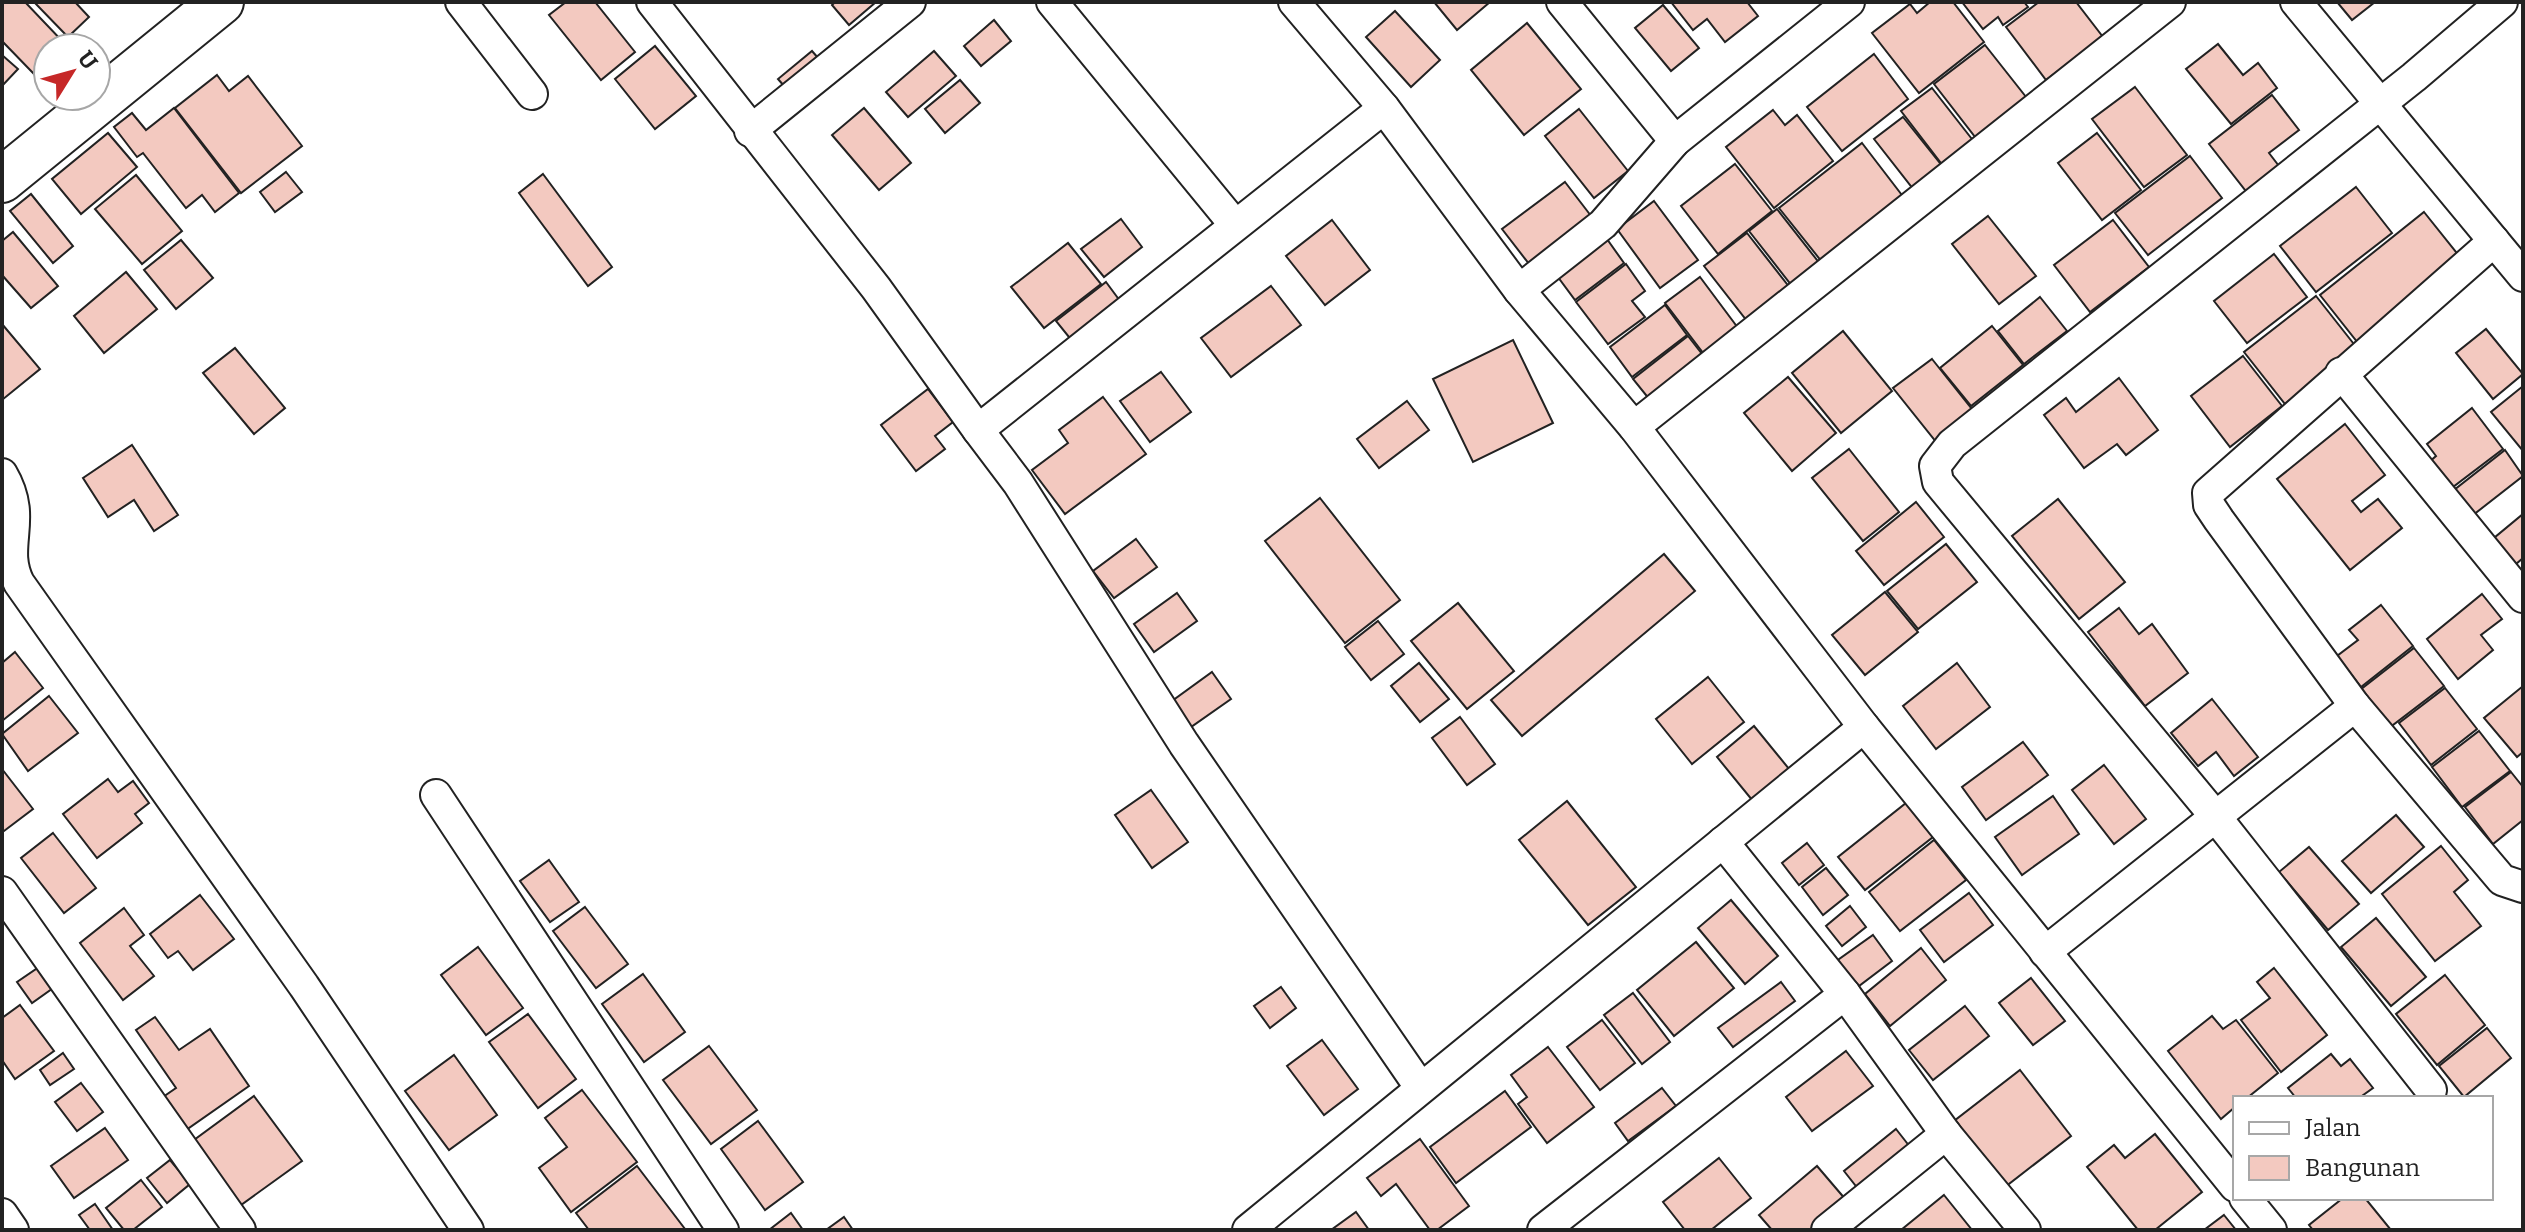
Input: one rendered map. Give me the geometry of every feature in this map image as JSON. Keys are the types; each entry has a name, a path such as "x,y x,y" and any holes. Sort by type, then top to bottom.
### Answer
{"main road":[{"path":"2,180 221,2"}],"street":[{"path":"461,2 532,94"},
{"path":"652,2 876,288 1018,483 1184,744 1420,1087"},
{"path":"750,131 910,2"},
{"path":"1052,2 1235,225"},
{"path":"1294,2 1384,108 1519,290 1634,427 1864,727 2233,1184"},
{"path":"1562,2 1675,141"},
{"path":"1634,427 2170,2"},
{"path":"2296,2 2523,276"},
{"path":"2431,1090 2215,816 1938,482 1935,466 1952,444 2502,2"},
{"path":"1519,290 1603,224 1675,141 1832,7"},
{"path":"978,430 1384,108"},
{"path":"2494,241 2208,493 2209,505 2219,520 2355,706 2502,880 2523,887"},
{"path":"2341,373 2523,597"},
{"path":"2,474 17,518 10,556 19,583 304,986 468,1230"},
{"path":"2045,952 2355,706"},
{"path":"1258,1227 1420,1087 1864,727"},
{"path":"436,795 723,1230"},
{"path":"1723,842 1845,994 1946,1134 2025,1230"},
{"path":"2,892 240,1230"},
{"path":"1543,1230 1845,994"},
{"path":"1827,1230 1946,1134"},
{"path":"2247,1200 2271,1230"},
{"path":"2,1214 13,1230"}],"building":[{"path":"2,2 25,2 54,32 32,32 32,72 2,41"},
{"path":"34,2 75,2 89,17 73,32 63,32"},
{"path":"566,2 595,2 635,52 601,80 549,15"},
{"path":"835,2 876,2 849,25 832,5"},
{"path":"1434,2 1490,2 1457,30"},
{"path":"1671,2 1747,2 1758,16 1725,42 1707,19 1693,30"},
{"path":"1930,2 1953,2 1984,42 1919,93 1872,33 1910,4 1917,13"},
{"path":"1962,2 2024,2 2028,7 2003,25 1998,17 1983,29"},
{"path":"2039,2 2076,2 2103,37 2046,80 2006,27"},
{"path":"2337,2 2375,2 2352,20"},
{"path":"1663,5 1699,48 1671,71 1635,28"},
{"path":"1395,11 1440,60 1411,87 1366,37"},
{"path":"994,20 1011,41 981,66 964,46"},
{"path":"1527,23 1581,89 1524,135 1471,70"},
{"path":"2218,44 2243,75 2258,63 2277,88 2231,124 2186,69"},
{"path":"1985,45 2030,102 1979,142 1934,84"},
{"path":"655,46 696,96 655,129 615,79"},
{"path":"812,51 825,66 791,94 778,79"},
{"path":"934,51 956,76 908,117 886,92"},
{"path":"1874,54 1908,99 1842,151 1807,107"},
{"path":"2,55 18,69 2,86"},
{"path":"217,75 229,91 248,76 302,146 241,193 175,108"},
{"path":"960,80 980,103 945,133 925,109"},
{"path":"2135,87 2187,155 2144,187 2092,119"},
{"path":"1932,88 1975,143 1944,167 1901,111"},
{"path":"2272,95 2299,130 2269,153 2282,170 2249,195 2209,144"},
{"path":"174,108 239,193 215,212 202,195 186,208 143,153 137,157 114,127 132,113 146,130"},
{"path":"864,108 911,163 879,190 832,135"},
{"path":"1579,109 1628,171 1594,198 1545,136"},
{"path":"1773,110 1785,125 1797,115 1833,161 1774,208 1726,147"},
{"path":"1903,117 1943,167 1914,190 1874,139"},
{"path":"108,133 137,167 81,214 52,179"},
{"path":"2097,133 2141,190 2102,220 2058,163"},
{"path":"1862,143 1908,203 1826,267 1779,208"},
{"path":"2190,156 2222,198 2148,255 2115,213"},
{"path":"1735,164 1772,211 1718,254 1681,206"},
{"path":"286,172 302,192 275,212 260,192"},
{"path":"543,174 612,267 588,286 519,193"},
{"path":"136,175 182,231 142,264 95,209"},
{"path":"1565,182 1598,225 1536,273 1502,229"},
{"path":"2356,187 2392,233 2316,292 2280,246"},
{"path":"31,194 73,246 53,263 10,211"},
{"path":"1654,201 1698,260 1660,288 1617,229"},
{"path":"1777,209 1824,269 1796,291 1749,231"},
{"path":"2424,212 2460,257 2362,348 2320,295"},
{"path":"1988,216 2036,276 1999,304 1952,244"},
{"path":"1121,219 1142,247 1104,277 1081,249"},
{"path":"1332,220 1370,270 1325,305 1286,256"},
{"path":"2113,220 2149,267 2090,312 2054,265"},
{"path":"13,232 58,286 31,308 2,275 2,241"},
{"path":"1602,232 1624,263 1575,300 1552,269"},
{"path":"1747,233 1794,293 1751,326 1704,266"},
{"path":"181,240 213,278 176,309 144,270"},
{"path":"1068,243 1101,284 1044,328 1011,287"},
{"path":"2274,254 2307,297 2247,343 2214,301"},
{"path":"1626,264 1645,291 1632,301 1645,317 1608,344 1576,302"},
{"path":"126,272 157,309 104,353 74,316"},
{"path":"1700,277 1744,336 1710,362 1665,303"},
{"path":"1106,282 1126,309 1077,347 1056,321"},
{"path":"1271,286 1301,325 1231,377 1201,338"},
{"path":"2316,296 2357,348 2285,404 2244,352"},
{"path":"2040,297 2067,331 2024,364 1998,331"},
{"path":"1665,305 1687,335 1632,377 1610,347"},
{"path":"2,324 40,369 2,400"},
{"path":"1992,326 2023,365 1971,406 1940,368"},
{"path":"2486,329 2523,374 2493,399 2456,353"},
{"path":"1843,331 1892,391 1841,433 1792,373"},
{"path":"1688,336 1709,363 1654,405 1633,379"},
{"path":"1513,340 1553,423 1473,462 1433,379"},
{"path":"235,348 285,408 254,434 203,373"},
{"path":"2243,356 2282,406 2230,447 2191,396"},
{"path":"1932,359 1979,418 1941,448 1893,388"},
{"path":"1161,372 1191,412 1150,442 1120,401"},
{"path":"1788,377 1836,433 1792,471 1744,413"},
{"path":"2119,378 2158,430 2126,455 2117,444 2084,468 2044,415 2066,398 2076,412"},
{"path":"2523,386 2523,451 2491,412"},
{"path":"928,389 953,422 935,436 945,449 916,471 881,425"},
{"path":"1103,397 1146,454 1065,514 1032,470 1068,443 1059,430"},
{"path":"1407,401 1429,430 1379,468 1357,439"},
{"path":"2472,408 2503,449 2449,490 2428,463 2436,456 2427,444"},
{"path":"2345,424 2385,475 2352,501 2361,512 2378,499 2402,528 2350,570 2277,479"},
{"path":"132,445 178,515 154,531 134,500 108,517 83,478"},
{"path":"1849,449 1899,512 1863,541 1812,478"},
{"path":"2505,450 2523,476 2468,519 2449,494"},
{"path":"1320,498 1400,600 1345,643 1265,541"},
{"path":"2058,499 2125,582 2079,619 2012,536"},
{"path":"1916,502 1944,537 1884,585 1856,551"},
{"path":"2523,514 2523,558 2516,564 2494,538"},
{"path":"1136,539 1157,567 1114,598 1093,571"},
{"path":"1946,544 1977,582 1918,629 1887,591"},
{"path":"1664,554 1695,591 1522,736 1491,700"},
{"path":"1885,592 1918,632 1865,675 1832,635"},
{"path":"1177,593 1197,621 1154,652 1134,624"},
{"path":"2482,594 2502,619 2481,635 2493,650 2458,679 2427,639"},
{"path":"1458,603 1514,671 1467,709 1411,641"},
{"path":"2381,605 2413,646 2361,687 2337,656 2358,640 2349,630"},
{"path":"2119,608 2139,634 2152,624 2188,673 2145,706 2088,632"},
{"path":"1378,621 1404,654 1371,680 1345,647"},
{"path":"2414,648 2444,686 2389,728 2360,690"},
{"path":"15,652 43,688 2,721 2,663"},
{"path":"1419,663 1449,699 1420,722 1391,686"},
{"path":"1957,663 1990,707 1936,749 1903,706"},
{"path":"1212,672 1231,699 1191,727 1172,701"},
{"path":"1708,677 1744,722 1692,764 1656,719"},
{"path":"2523,686 2523,752 2517,757 2484,718"},
{"path":"2445,688 2477,729 2431,765 2399,723"},
{"path":"49,696 78,733 28,771 2,734"},
{"path":"2212,699 2258,757 2234,776 2216,752 2198,766 2171,733"},
{"path":"1460,717 1495,764 1467,785 1432,738"},
{"path":"1754,726 1794,775 1757,806 1717,757"},
{"path":"2479,731 2510,771 2462,807 2432,767"},
{"path":"2023,742 2048,775 1986,820 1962,787"},
{"path":"2104,765 2146,819 2114,844 2072,790"},
{"path":"2,769 33,809 4,831 2,829"},
{"path":"2511,772 2523,787 2523,820 2493,844 2465,807"},
{"path":"108,779 118,792 133,781 149,803 135,814 142,823 97,858 63,814"},
{"path":"1151,790 1188,842 1152,868 1115,815"},
{"path":"2053,796 2079,834 2022,875 1995,837"},
{"path":"1567,801 1636,887 1588,925 1519,840"},
{"path":"1906,803 1933,837 1865,890 1838,857"},
{"path":"2396,815 2424,847 2371,893 2342,861"},
{"path":"53,833 96,888 64,913 21,858"},
{"path":"1934,840 1966,880 1900,931 1869,892"},
{"path":"1807,843 1824,865 1799,885 1782,863"},
{"path":"2441,846 2468,880 2454,892 2481,926 2435,961 2382,894"},
{"path":"2309,847 2359,904 2328,930 2279,872"},
{"path":"549,860 579,902 550,922 520,881"},
{"path":"1826,868 1848,895 1823,915 1802,887"},
{"path":"1969,893 1993,925 1944,962 1920,930"},
{"path":"200,895 234,939 193,970 178,951 168,958 150,934"},
{"path":"1731,900 1778,956 1745,984 1698,928"},
{"path":"1850,906 1866,927 1842,946 1826,926"},
{"path":"585,907 628,964 596,988 553,931"},
{"path":"124,908 144,935 130,946 154,976 123,1000 80,943"},
{"path":"2376,918 2426,977 2391,1006 2341,947"},
{"path":"1873,935 1892,961 1855,989 1835,962"},
{"path":"1696,942 1734,988 1674,1036 1637,990"},
{"path":"478,947 523,1008 486,1035 441,975"},
{"path":"1921,948 1946,980 1890,1026 1865,994"},
{"path":"42,965 56,986 32,1003 17,982"},
{"path":"2274,968 2327,1035 2281,1072 2241,1020 2270,998 2257,982"},
{"path":"643,974 685,1032 644,1062 602,1004"},
{"path":"2445,975 2485,1025 2437,1065 2396,1014"},
{"path":"2031,978 2065,1021 2033,1045 1999,1003"},
{"path":"1781,982 1795,1001 1733,1047 1718,1028"},
{"path":"1281,987 1296,1008 1270,1028 1254,1006"},
{"path":"1633,993 1670,1042 1642,1064 1604,1015"},
{"path":"20,1005 54,1051 15,1079 2,1060 2,1018"},
{"path":"1965,1006 1989,1036 1933,1080 1909,1050"},
{"path":"528,1014 576,1079 538,1108 489,1042"},
{"path":"2212,1016 2223,1029 2236,1020 2278,1073 2249,1096 2233,1096 2233,1109 2221,1119 2168,1051"},
{"path":"155,1017 179,1050 210,1029 249,1086 186,1130 163,1097 176,1088 136,1030"},
{"path":"1602,1020 1635,1063 1600,1090 1567,1047"},
{"path":"2487,1028 2511,1058 2465,1096 2439,1066"},
{"path":"1322,1040 1358,1089 1324,1115 1287,1066"},
{"path":"709,1046 757,1110 711,1144 663,1080"},
{"path":"1548,1047 1594,1107 1547,1143 1518,1104 1527,1097 1511,1075"},
{"path":"1846,1051 1873,1086 1812,1131 1786,1097"},
{"path":"63,1053 74,1069 50,1085 40,1070"},
{"path":"2331,1054 2341,1066 2350,1059 2373,1088 2362,1096 2294,1096 2288,1088"},
{"path":"454,1055 497,1115 449,1150 405,1091"},
{"path":"2020,1070 2071,1136 2005,1187 1954,1121"},
{"path":"81,1083 103,1112 77,1131 55,1102"},
{"path":"1662,1088 1676,1106 1628,1141 1615,1123"},
{"path":"582,1090 637,1162 571,1212 539,1168 567,1147 545,1118"},
{"path":"1505,1091 1531,1127 1456,1183 1430,1147"},
{"path":"254,1096 302,1161 241,1205 194,1140"},
{"path":"758,1121 803,1182 765,1210 721,1149"},
{"path":"105,1128 128,1160 74,1198 51,1166"},
{"path":"1896,1129 1914,1152 1863,1195 1844,1171"},
{"path":"2155,1134 2202,1192 2155,1230 2138,1230 2087,1167 2114,1145 2125,1158"},
{"path":"1420,1139 1469,1206 1437,1230 1430,1230 1396,1184 1381,1196 1367,1178"},
{"path":"1719,1158 1751,1198 1711,1230 1685,1230 1663,1202"},
{"path":"170,1160 190,1184 167,1203 147,1178"},
{"path":"637,1166 685,1229 589,1230 576,1213"},
{"path":"1817,1166 1846,1200 1810,1230 1772,1230 1759,1215"},
{"path":"141,1180 162,1207 133,1230 124,1230 106,1208"},
{"path":"1944,1195 1972,1230 1901,1230"},
{"path":"2340,1200 2367,1200 2391,1230 2313,1230 2309,1225"},
{"path":"95,1204 113,1230 90,1230 79,1215"},
{"path":"1356,1212 1369,1230 1331,1230"},
{"path":"791,1213 803,1230 769,1230"},
{"path":"2224,1215 2236,1230 2204,1230"},
{"path":"844,1217 853,1230 826,1230"}]}
